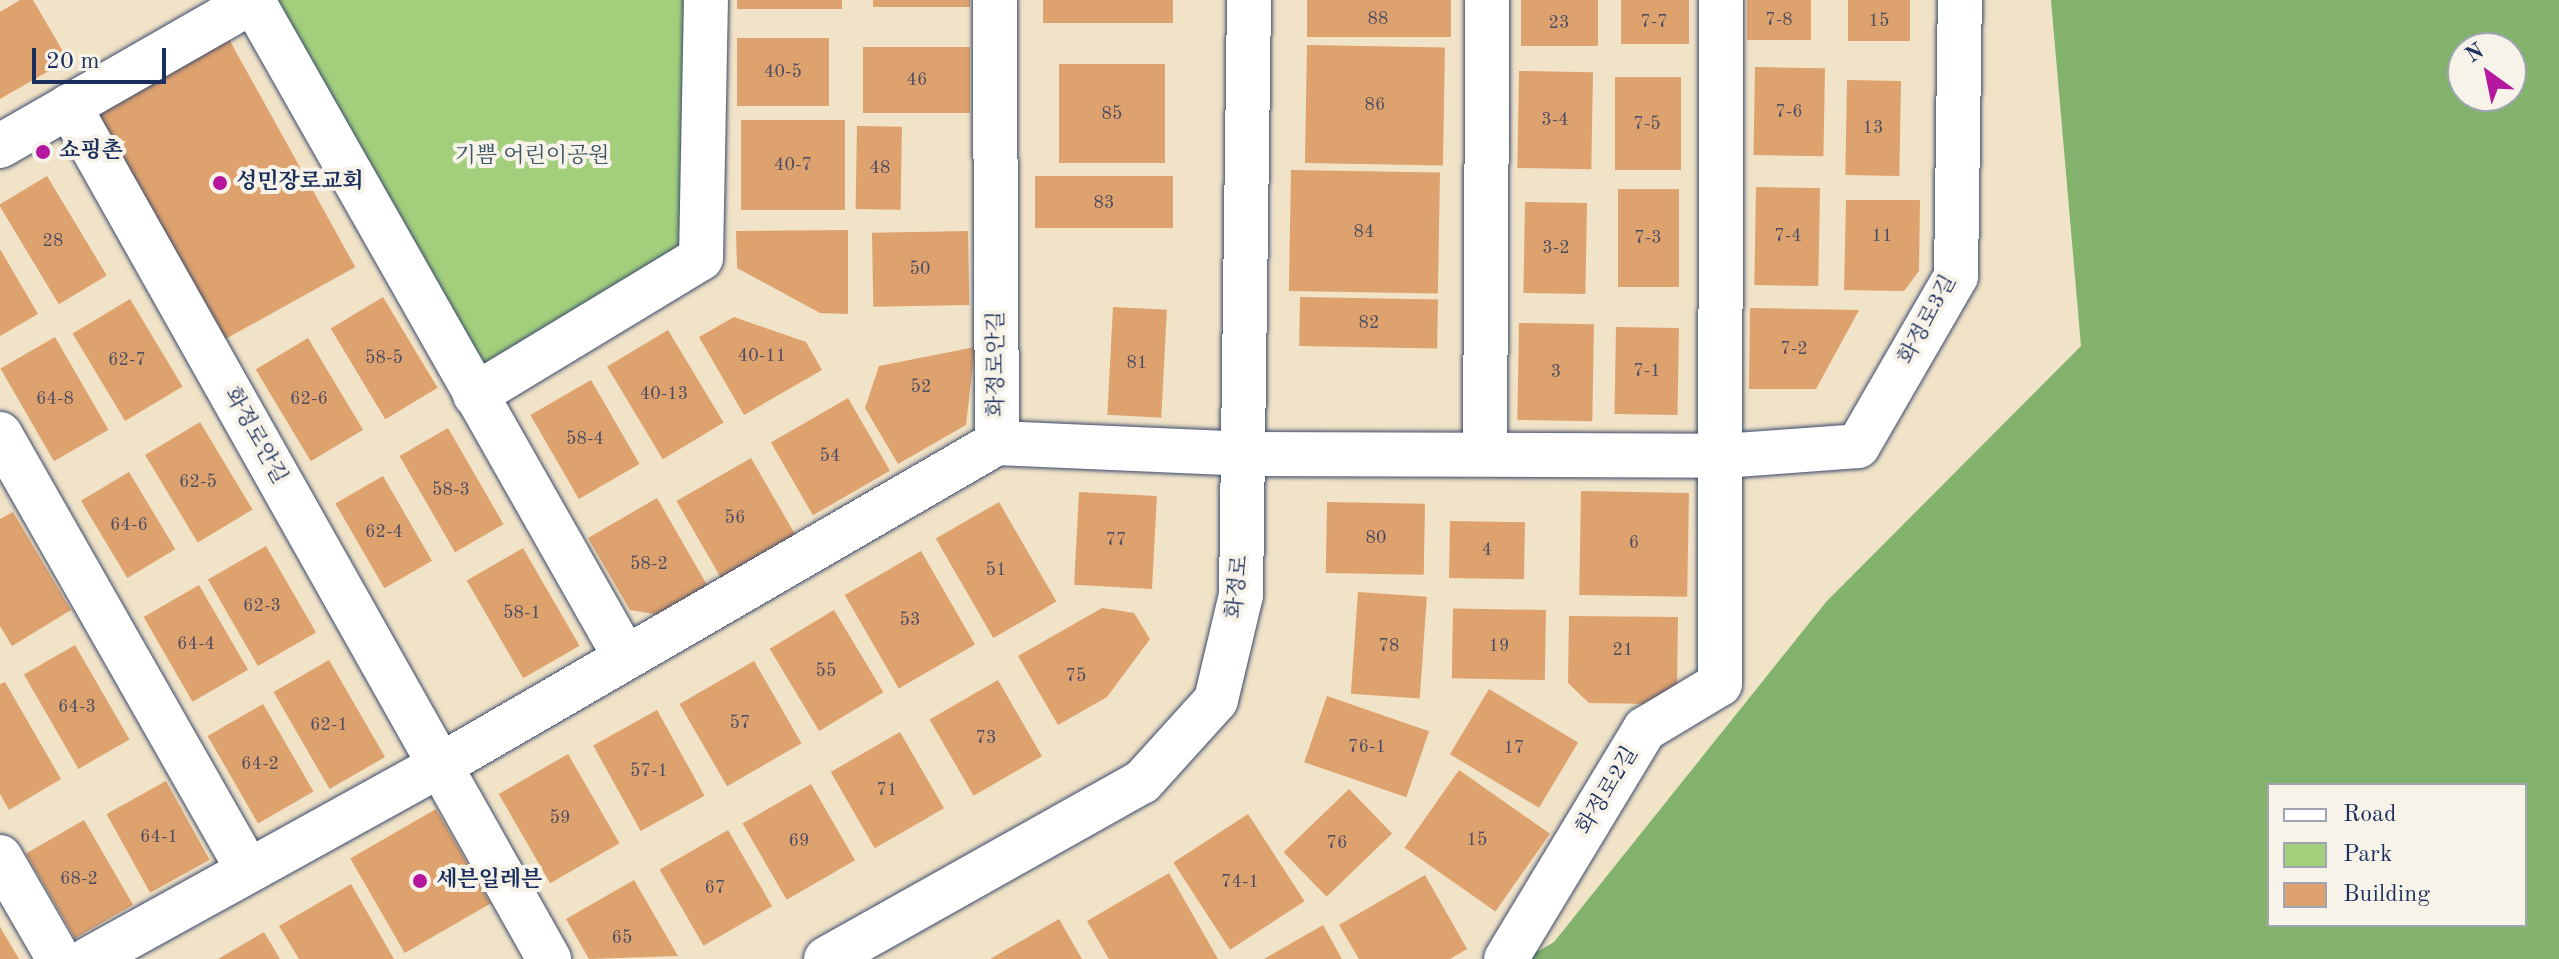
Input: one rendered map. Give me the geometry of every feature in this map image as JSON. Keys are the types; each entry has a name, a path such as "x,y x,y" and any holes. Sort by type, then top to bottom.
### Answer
{"street":[{"path":"0,146 254,0 625,657"},
{"path":"475,395 701,258 706,0"},
{"name":"화정로안길","path":"89,959 441,765 997,443 995,0"},
{"name":"화정로","path":"826,959 1142,782 1216,700 1241,595 1249,0"},
{"path":"1485,454 1487,0"},
{"path":"1721,0 1723,456"},
{"name":"화정로3길","path":"997,443 1244,454 1723,456 1858,446 1956,276 1960,0"},
{"name":"화정로안길","path":"69,106 441,765"},
{"path":"0,434 248,870"},
{"name":"화정로2길","path":"1506,959 1645,729 1720,684 1723,456"},
{"path":"441,765 549,959"},
{"path":"0,857 59,959"}],"green space":[{"name":"기쁨 어린이공원","path":"273,0 685,0 689,250 480,374"},
{"path":"2051,0 2559,0 2559,959 1525,959 1554,942 1826,602 2081,346"}],"building":[{"path":"20,0 33,0 68,60 0,99 0,12"},
{"path":"737,0 842,0 842,9 737,9"},
{"path":"873,0 970,0 970,7 873,7"},
{"path":"1043,0 1173,0 1173,23 1043,23"},
{"path":"1307,0 1451,0 1451,37 1307,37"},
{"path":"1521,0 1598,0 1598,46 1521,46"},
{"path":"1621,0 1689,0 1689,44 1621,44"},
{"path":"1747,0 1811,0 1811,40 1747,40"},
{"path":"1848,0 1910,0 1910,41 1848,41"},
{"name":"성민장로교회","path":"220,23 355,267 221,342 85,98"},
{"path":"737,38 829,38 829,106 737,106"},
{"path":"1307,45 1445,47 1443,165 1305,163"},
{"path":"863,47 970,47 970,113 863,113"},
{"path":"1059,64 1165,64 1165,163 1059,163"},
{"path":"1755,67 1825,68 1823,156 1753,155"},
{"path":"1519,71 1593,72 1591,169 1517,168"},
{"path":"1615,77 1681,77 1681,170 1615,170"},
{"path":"1847,80 1901,81 1899,176 1845,175"},
{"path":"741,120 845,120 845,210 741,210"},
{"path":"857,126 902,127 901,210 856,209"},
{"path":"1291,170 1440,173 1438,294 1289,291"},
{"path":"47,176 107,275 59,304 0,207"},
{"path":"1035,176 1173,176 1173,228 1035,228"},
{"path":"1756,187 1820,188 1818,286 1754,285"},
{"path":"1618,189 1679,189 1679,287 1618,287"},
{"path":"1846,200 1920,200 1919,271 1904,291 1844,290"},
{"path":"1525,202 1587,203 1585,294 1523,293"},
{"path":"848,230 848,314 820,313 737,268 736,231"},
{"path":"968,231 969,305 873,307 872,233"},
{"path":"0,249 38,314 0,336"},
{"path":"383,297 438,388 385,419 331,328"},
{"path":"1300,297 1438,299 1437,348 1299,346"},
{"path":"130,299 183,386 125,421 73,334"},
{"path":"1113,307 1167,310 1161,418 1107,415"},
{"path":"1750,308 1859,310 1816,389 1749,389"},
{"path":"734,317 806,342 822,370 744,415 699,337"},
{"path":"1519,323 1594,324 1592,421 1517,420"},
{"path":"1616,327 1679,328 1677,415 1614,414"},
{"path":"668,330 724,423 663,459 607,367"},
{"path":"55,337 108,430 54,461 0,368"},
{"path":"308,338 363,430 311,461 256,369"},
{"path":"975,347 966,425 898,464 865,408 879,366"},
{"path":"591,380 640,464 579,499 530,415"},
{"path":"848,398 890,471 813,515 771,442"},
{"path":"200,422 253,509 198,542 145,455"},
{"path":"448,428 503,524 455,552 400,456"},
{"path":"751,458 796,535 721,578 677,501"},
{"path":"129,472 175,549 127,578 81,501"},
{"path":"383,476 432,561 384,588 335,504"},
{"path":"1581,491 1689,493 1687,597 1579,595"},
{"path":"1079,492 1157,496 1152,589 1074,585"},
{"path":"657,498 710,590 665,616 630,610 588,538"},
{"path":"999,502 1056,602 993,638 936,538"},
{"path":"1327,502 1425,504 1424,575 1326,573"},
{"path":"13,512 71,610 12,646 0,626 0,519"},
{"path":"1450,521 1525,522 1524,579 1449,578"},
{"path":"266,546 316,633 258,666 208,580"},
{"path":"523,548 580,646 523,678 467,580"},
{"path":"921,551 975,645 899,689 845,595"},
{"path":"199,585 248,670 193,702 144,617"},
{"path":"1358,592 1427,597 1420,699 1351,694"},
{"path":"1102,608 1134,613 1150,639 1107,697 1058,725 1018,656"},
{"path":"1453,608 1546,610 1545,680 1452,678"},
{"path":"834,610 883,692 819,731 770,649"},
{"path":"1569,616 1678,617 1677,688 1656,704 1589,703 1568,683"},
{"path":"75,645 130,739 78,769 24,674"},
{"path":"329,660 385,757 330,789 274,692"},
{"path":"754,661 802,743 727,786 680,704"},
{"path":"998,680 1042,756 974,796 930,720"},
{"path":"5,682 61,779 9,810 0,794 0,684"},
{"path":"1489,689 1578,743 1539,808 1450,754"},
{"path":"1327,696 1429,731 1406,797 1304,762"},
{"path":"263,704 314,791 258,823 208,736"},
{"path":"657,710 705,796 641,831 593,745"},
{"path":"900,732 944,808 875,848 831,772"},
{"path":"568,754 620,843 550,883 499,794"},
{"path":"1459,770 1550,834 1495,911 1405,848"},
{"path":"166,781 210,860 150,893 107,814"},
{"path":"811,784 855,860 787,900 743,823"},
{"path":"1349,789 1392,834 1327,897 1284,852"},
{"name":"세븐일레븐","path":"436,809 490,903 405,953 350,858"},
{"path":"1248,814 1305,901 1230,950 1173,862"},
{"path":"84,820 133,905 75,938 26,854"},
{"path":"728,830 772,906 704,946 660,870"},
{"path":"1169,873 1218,959 1109,959 1087,921"},
{"path":"1425,875 1467,949 1450,959 1359,959 1339,925"},
{"path":"634,880 678,956 589,959 566,919"},
{"path":"351,884 394,959 299,959 279,926"},
{"path":"1059,919 1082,959 990,959"},
{"path":"1323,925 1342,959 1264,959"},
{"path":"0,927 19,959 0,959"},
{"path":"264,932 280,959 218,959"}],"place":[{"name":"쇼핑촌","path":"43,152"},
{"name":"성민장로교회","path":"220,183"},
{"name":"세븐일레븐","path":"420,881"}]}
